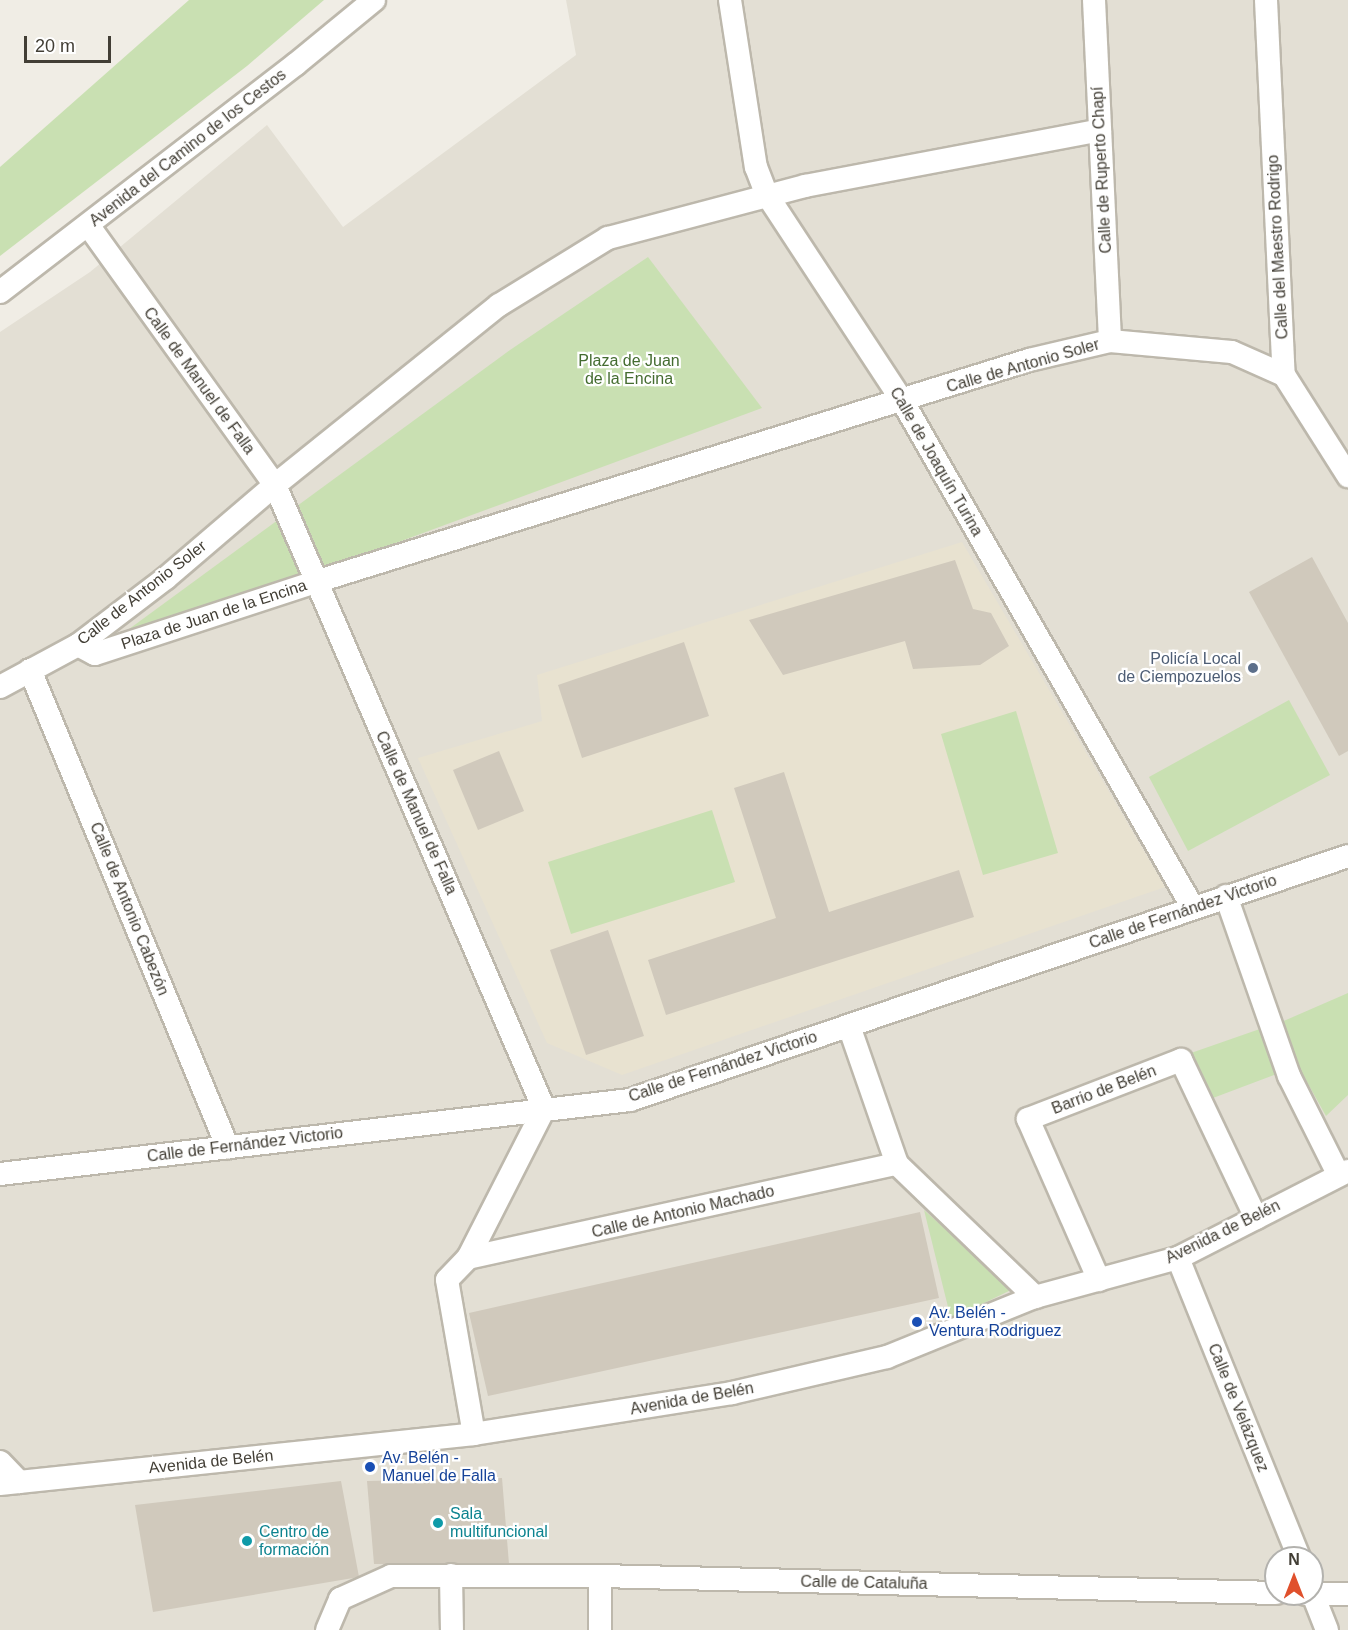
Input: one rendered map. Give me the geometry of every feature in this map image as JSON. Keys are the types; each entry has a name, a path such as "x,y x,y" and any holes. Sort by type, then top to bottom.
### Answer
{"street":[{"name":"Avenida del Camino de los Cestos","path":"0,292 374,0"},
{"name":"Calle de Joaquín Turina","path":"730,0 756,167 767,195 903,402 1193,908"},
{"name":"Calle de Ruperto Chapí","path":"1094,0 1110,341"},
{"name":"Calle del Maestro Rodrigo","path":"1266,0 1284,375 1348,476"},
{"path":"275,485 499,305 608,238 767,195 1100,130"},
{"name":"Calle de Manuel de Falla","path":"88,225 275,485 544,1109"},
{"name":"Calle de Antonio Soler","path":"903,402 1029,360 1110,341 1232,352 1284,375"},
{"name":"Plaza de Juan de la Encina","path":"78,645 95,654 315,582 903,402"},
{"name":"Calle de Antonio Soler","path":"0,687 78,645 166,578 275,485"},
{"name":"Calle de Antonio Cabezón","path":"30,670 228,1148"},
{"name":"Calle de Fernández Victorio","path":"0,1174 630,1100 1348,856"},
{"path":"1226,896 1289,1076 1343,1173"},
{"path":"849,1026 897,1164 1035,1297"},
{"name":"Barrio de Belén","path":"1099,1280 1028,1119 1181,1060 1256,1218"},
{"path":"474,1434 447,1280 468,1258 544,1109"},
{"name":"Calle de Antonio Machado","path":"468,1258 897,1164"},
{"name":"Avenida de Belén","path":"10,1483 474,1434 732,1394 887,1357 1035,1297 1178,1257 1343,1173"},
{"name":"Calle de Velázquez","path":"1178,1257 1294,1546"},
{"path":"0,1462 10,1483"},
{"path":"451,1575 452,1630"},
{"name":"Calle de Cataluña","path":"327,1630 340,1599 391,1576 600,1576 1264,1593"},
{"path":"600,1576 600,1630"},
{"path":"1324,1593 1348,1594"},
{"path":"1316,1606 1327,1630"}],"shaded area":[{"path":"566,0 1348,0 1348,1630 0,1630 0,332 90,272 267,125 343,227 576,55"},
{"path":"962,542 1165,887 622,1075 547,1043 418,758 542,721 537,675"}],"green space":[{"path":"189,0 324,0 247,66 0,256 0,167"},
{"name":"Plaza de Juan de la Encina","path":"648,257 762,408 95,654 510,350"},
{"path":"1289,700 1330,775 1188,851 1149,777"},
{"path":"1016,711 1058,853 983,875 941,734"},
{"path":"712,810 735,882 571,934 548,862"},
{"path":"1348,993 1348,1095 1326,1116 1298,1066 1213,1098 1191,1053 1286,1020"},
{"path":"924,1210 1013,1289 951,1319"}],"building":[{"path":"1312,557 1348,623 1348,751 1339,756 1249,592"},
{"path":"955,560 973,609 991,613 1009,646 980,665 913,669 905,641 783,675 749,620"},
{"path":"684,642 709,716 582,758 558,685"},
{"path":"499,751 524,811 478,830 453,770"},
{"path":"784,772 829,912 959,870 974,917 666,1015 648,960 776,918 734,788"},
{"path":"608,930 644,1036 586,1055 550,950"},
{"path":"920,1212 939,1298 488,1396 469,1313"},
{"name":"Sala multifuncional","path":"502,1478 509,1564 374,1564 367,1481"},
{"name":"Centro de formación","path":"341,1481 359,1577 153,1612 135,1505"}],"place":[{"name":"Policía Local de Ciempozuelos","path":"1253,668"},
{"name":"Av. Belén - Ventura Rodriguez","path":"917,1322"},
{"name":"Av. Belén - Manuel de Falla","path":"370,1467"},
{"name":"Sala multifuncional","path":"438,1523"},
{"name":"Centro de formación","path":"247,1541"}]}
